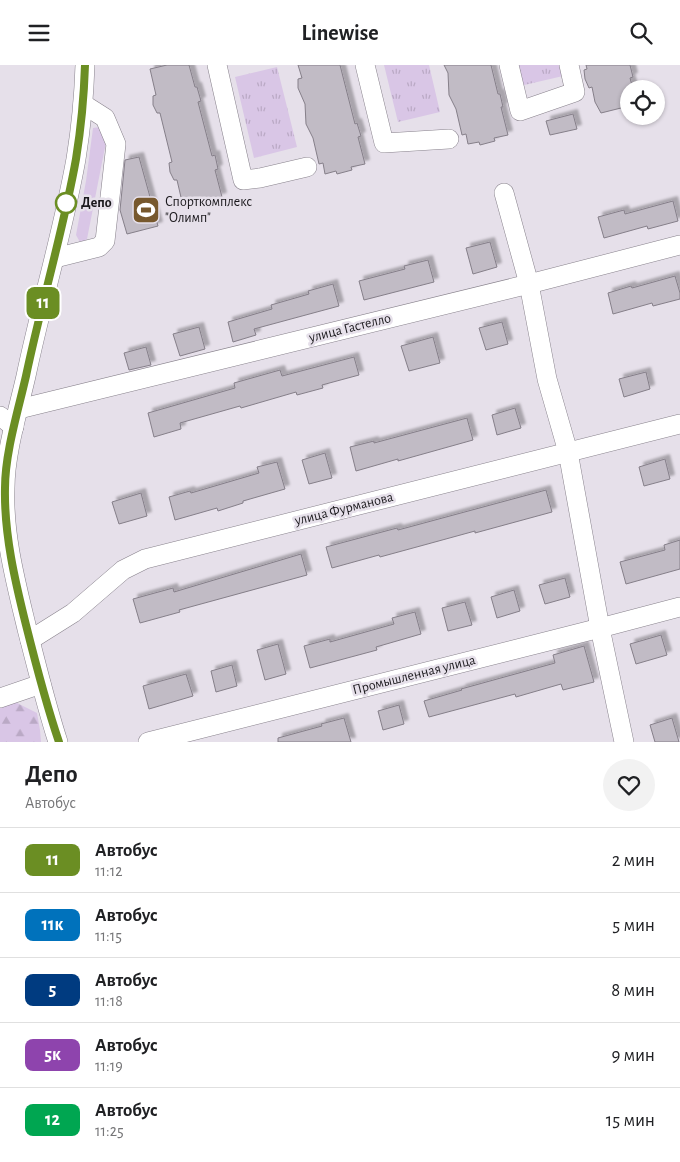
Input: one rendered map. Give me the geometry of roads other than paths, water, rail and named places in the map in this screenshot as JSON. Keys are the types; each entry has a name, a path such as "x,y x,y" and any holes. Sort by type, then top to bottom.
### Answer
{"street":[{"path":"58,742 41,684 19,595 5,516 8,456 7,422 19,409 36,328 55,258 76,159 83,103 85,65"},
{"path":"217,65 243,179 260,178 308,167"},
{"path":"365,65 384,143 449,139"},
{"path":"508,65 520,111 575,92 569,65"},
{"path":"55,258 99,247 105,241 116,144 105,118 83,103"},
{"path":"504,193 529,284 548,379 568,453 600,628 624,742"},
{"name":"улица Гастелло","path":"19,409 680,245"},
{"name":"улица Фурманова","path":"30,640 72,613 123,570 145,559 680,424"},
{"name":"Промышленная улица","path":"148,742 680,607"},
{"path":"0,698 41,684"}],"place":[{"name":"Депо","path":"66,203"},
{"name":"Спорткомплекс \"Олимп\"","path":"146,210"}]}
